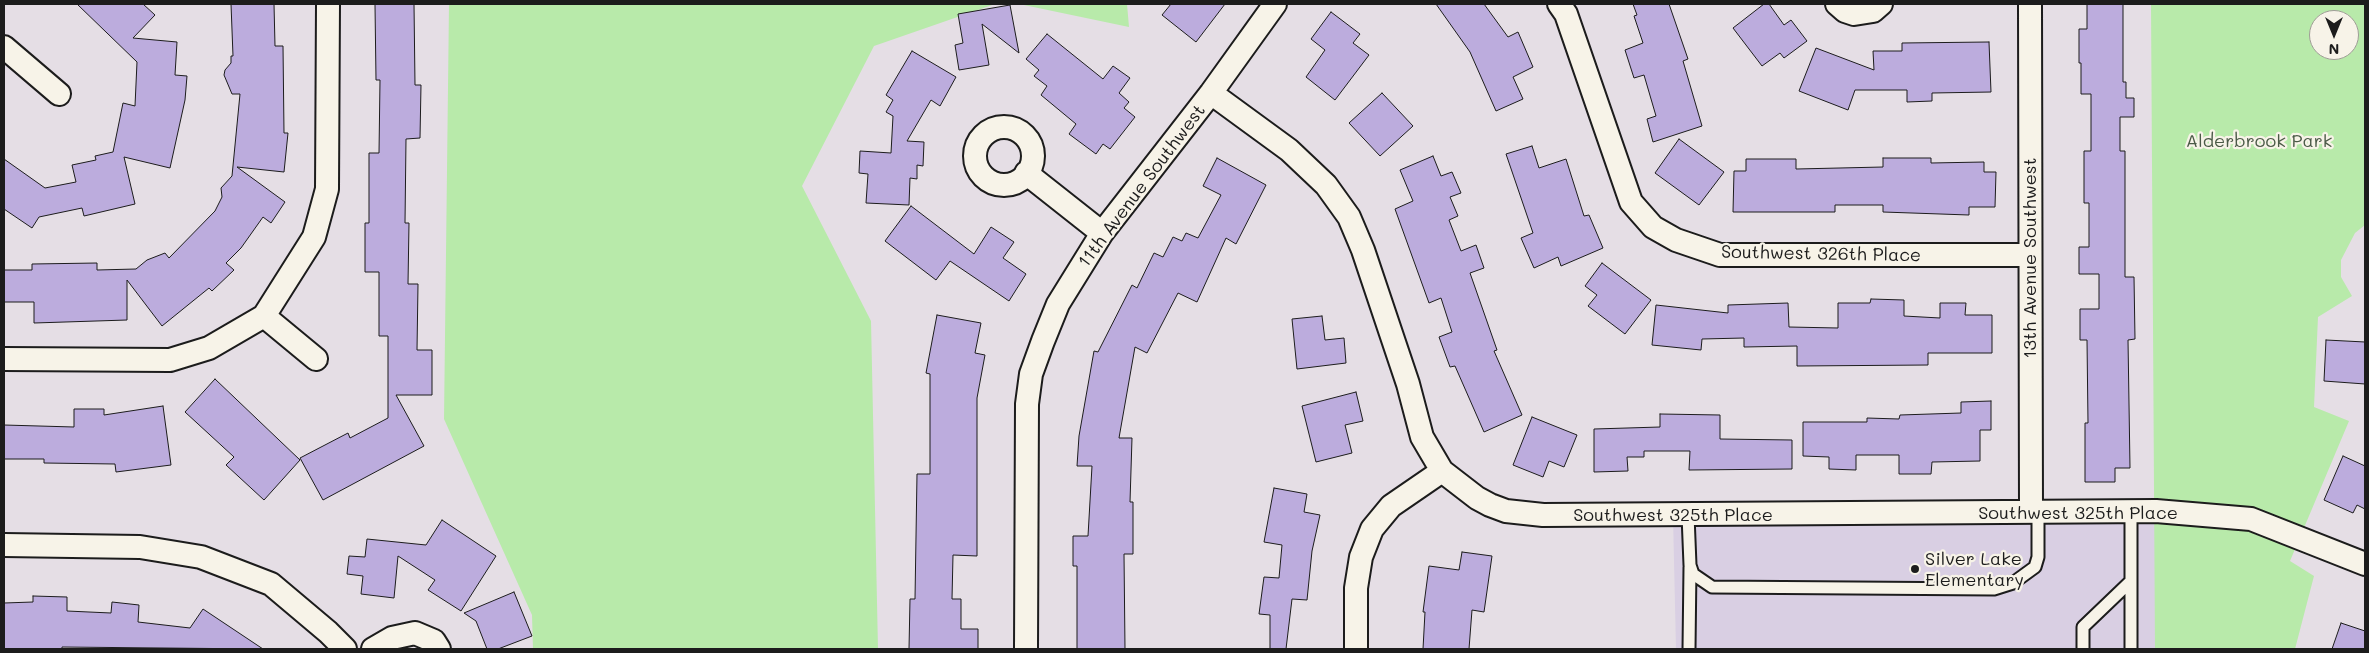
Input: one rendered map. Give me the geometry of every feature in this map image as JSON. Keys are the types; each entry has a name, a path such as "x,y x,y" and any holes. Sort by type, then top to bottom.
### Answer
{"street":[{"path":"4,359 170,360 209,348 264,316 314,237 327,189 328,4"},
{"name":"11th Avenue Southwest","path":"1026,649 1027,404 1031,374 1058,304 1102,233 1211,93 1274,4"},
{"name":"Southwest 326th Place","path":"1560,4 1566,14 1631,202 1653,227 1676,240 1720,255 2029,255"},
{"path":"1837,4 1844,11 1854,14 1873,12 1881,4"},
{"name":"13th Avenue Southwest","path":"2030,4 2029,255 2035,512"},
{"path":"4,47 59,94"},
{"name":"Southwest 325th Place","path":"1211,93 1289,150 1326,185 1349,217 1390,330 1422,437 1442,471 1477,498 1506,511 1543,515 2131,511 2251,519 2365,564"},
{"path":"1026,173 1102,233"},
{"path":"264,316 316,359"},
{"path":"1356,649 1356,588 1361,557 1372,529 1391,506 1442,471"},
{"path":"4,546 140,547 201,557 271,584 328,632 345,649"},
{"path":"373,649 392,638 415,633 434,641 439,649"}],"lane":[{"path":"2131,511 2131,649"},
{"path":"1690,565 1693,574 1701,581 1712,587 1722,589 1994,589 2013,583 2035,567 2038,557 2035,512"},
{"path":"1688,515 1690,565 1689,649"},
{"path":"2083,649 2083,627 2131,581"}],"shaded area":[{"name":"Silver Lake Elementary","path":"2156,511 2155,649 1676,649 1673,516"}],"green space":[{"path":"449,4 995,4 874,46 802,186 871,321 878,649 533,649 532,615 444,419"},
{"path":"1019,4 1127,4 1129,27"},
{"name":"Alderbrook Park","path":"2151,4 2365,4 2365,225 2355,233 2341,260 2341,277 2352,296 2318,317 2314,407 2349,421 2290,561 2314,576 2295,649 2155,649"}],"building":[{"path":"77,4 143,4 155,15 133,38 177,42 175,75 187,76 185,100 170,168 124,157 135,204 84,216 82,208 39,217 32,228 4,209 4,159 45,188 76,182 72,165 96,160 95,156 113,152 123,103 135,106 137,62"},
{"path":"231,4 274,4 275,46 283,46 284,133 288,133 284,172 237,167 285,202 271,223 263,217 241,248 226,263 234,270 212,291 209,288 162,326 127,280 127,320 34,323 34,302 4,302 4,270 32,270 32,264 97,263 97,270 136,269 147,260 165,253 169,258 215,211 222,197 221,188 232,176 240,94 232,94 224,75 225,70 231,63 231,56 233,56"},
{"path":"375,4 414,4 415,85 421,85 420,138 406,139 405,223 409,223 408,284 418,284 417,350 432,350 432,395 396,395 424,446 323,500 300,458 348,433 350,438 388,418 388,336 379,336 379,272 365,272 365,223 369,223 369,153 379,153 380,80 376,80"},
{"path":"1171,4 1225,4 1196,42 1162,15"},
{"path":"1436,4 1484,4 1508,37 1518,32 1533,67 1513,77 1523,99 1496,111 1470,52"},
{"path":"1633,4 1669,4 1688,59 1683,61 1702,126 1653,142 1647,119 1656,116 1644,75 1634,78 1625,50 1643,43 1634,16 1637,15"},
{"path":"1764,4 1769,4 1784,25 1791,20 1807,41 1784,58 1780,53 1762,66 1733,28"},
{"path":"2087,4 2123,4 2123,82 2126,82 2126,98 2134,98 2134,117 2120,117 2120,151 2125,151 2125,277 2134,277 2135,339 2128,340 2130,468 2115,468 2115,482 2085,482 2085,423 2088,423 2087,340 2080,340 2080,309 2099,309 2099,274 2079,274 2079,247 2089,247 2089,203 2084,203 2084,151 2091,151 2091,94 2081,94 2081,63 2079,63 2079,29 2087,29"},
{"path":"1010,5 1019,53 982,24 989,65 959,70 955,45 963,43 958,14"},
{"path":"1331,12 1360,34 1353,43 1369,55 1335,100 1306,77 1325,50 1311,39"},
{"path":"1047,34 1103,79 1113,66 1130,78 1119,93 1129,102 1124,108 1135,117 1110,149 1103,144 1096,154 1069,134 1076,124 1041,95 1047,86 1034,76 1039,70 1026,59"},
{"path":"1989,42 1991,92 1932,93 1932,101 1907,102 1907,90 1855,90 1848,110 1799,91 1816,48 1874,70 1873,51 1902,51 1902,43"},
{"path":"912,51 956,77 940,106 931,100 907,141 924,142 923,166 917,165 917,179 910,178 909,205 866,203 868,174 859,173 860,151 891,153 893,116 886,112 893,100 886,95"},
{"path":"1382,93 1413,126 1380,156 1349,123"},
{"path":"1679,139 1724,172 1699,205 1655,173"},
{"path":"1532,146 1539,168 1566,159 1584,216 1589,215 1603,248 1561,266 1558,257 1534,268 1521,238 1533,233 1506,154"},
{"path":"1433,156 1441,176 1452,172 1461,193 1450,197 1458,216 1449,220 1461,251 1476,245 1484,268 1470,273 1497,350 1494,351 1522,415 1484,432 1455,366 1450,367 1439,337 1452,332 1441,298 1429,303 1395,209 1413,201 1400,170"},
{"path":"1217,158 1266,185 1236,244 1226,238 1197,302 1178,293 1147,353 1135,347 1119,438 1132,438 1130,502 1133,502 1133,554 1124,554 1125,649 1077,649 1077,566 1073,566 1073,536 1088,536 1092,466 1077,466 1079,436 1094,351 1098,352 1132,285 1137,288 1154,253 1163,257 1173,237 1182,241 1186,233 1198,238 1221,195 1203,186"},
{"path":"1883,158 1931,158 1931,163 1984,162 1984,172 1996,172 1995,207 1969,207 1969,215 1883,212 1883,205 1835,205 1835,212 1733,212 1734,171 1746,171 1746,159 1796,159 1796,169 1883,167"},
{"path":"911,206 974,254 991,227 1014,242 1003,258 1026,274 1009,301 950,261 936,280 885,241"},
{"path":"1602,263 1651,300 1625,334 1588,306 1597,295 1585,286"},
{"path":"1871,299 1904,300 1904,316 1940,318 1940,303 1966,303 1965,315 1992,315 1992,353 1928,353 1928,365 1797,366 1797,346 1744,347 1744,338 1702,339 1701,350 1652,345 1656,305 1728,313 1728,305 1788,303 1789,327 1838,328 1838,303 1870,303"},
{"path":"937,315 981,323 975,353 985,355 977,398 977,556 953,555 952,599 961,599 961,629 978,629 978,649 909,649 910,599 915,599 917,474 930,474 930,374 926,373"},
{"path":"1322,316 1325,340 1344,338 1346,363 1297,369 1292,319"},
{"path":"2326,340 2365,342 2365,384 2324,381"},
{"path":"215,379 300,460 264,500 226,465 234,457 185,412"},
{"path":"1356,392 1363,421 1345,425 1352,453 1316,462 1302,406"},
{"path":"1991,401 1991,430 1980,430 1980,461 1932,462 1931,474 1899,474 1899,455 1856,455 1856,470 1829,469 1829,457 1803,456 1803,422 1867,422 1867,418 1899,419 1900,415 1961,413 1961,402"},
{"path":"163,406 171,465 116,472 115,464 44,463 44,459 4,459 4,425 74,427 74,409 104,409 104,415"},
{"path":"1660,414 1720,415 1720,439 1792,440 1792,469 1689,470 1690,451 1644,451 1644,457 1627,457 1628,471 1594,472 1594,429 1660,427"},
{"path":"1532,417 1577,435 1564,467 1549,461 1543,477 1513,465"},
{"path":"2343,456 2365,466 2365,509 2357,505 2353,513 2324,500"},
{"path":"1274,488 1307,494 1304,512 1320,515 1312,551 1307,600 1292,599 1286,649 1270,649 1270,615 1259,614 1264,577 1279,578 1282,545 1264,542"},
{"path":"442,520 496,556 461,611 428,590 435,580 398,556 394,598 361,594 363,576 347,574 349,556 365,557 367,539 426,545"},
{"path":"1462,552 1492,556 1484,612 1472,610 1469,649 1423,649 1425,612 1423,612 1429,566 1459,570"},
{"path":"514,592 532,636 498,649 487,649 476,621 464,613"},
{"path":"33,596 67,597 67,611 111,613 112,602 139,605 138,622 190,628 203,609 263,649 62,647 62,649 4,649 4,603 33,602"},
{"path":"2341,623 2365,631 2365,649 2332,649"}],"place":[{"name":"Silver Lake Elementary","path":"1915,569"}]}
